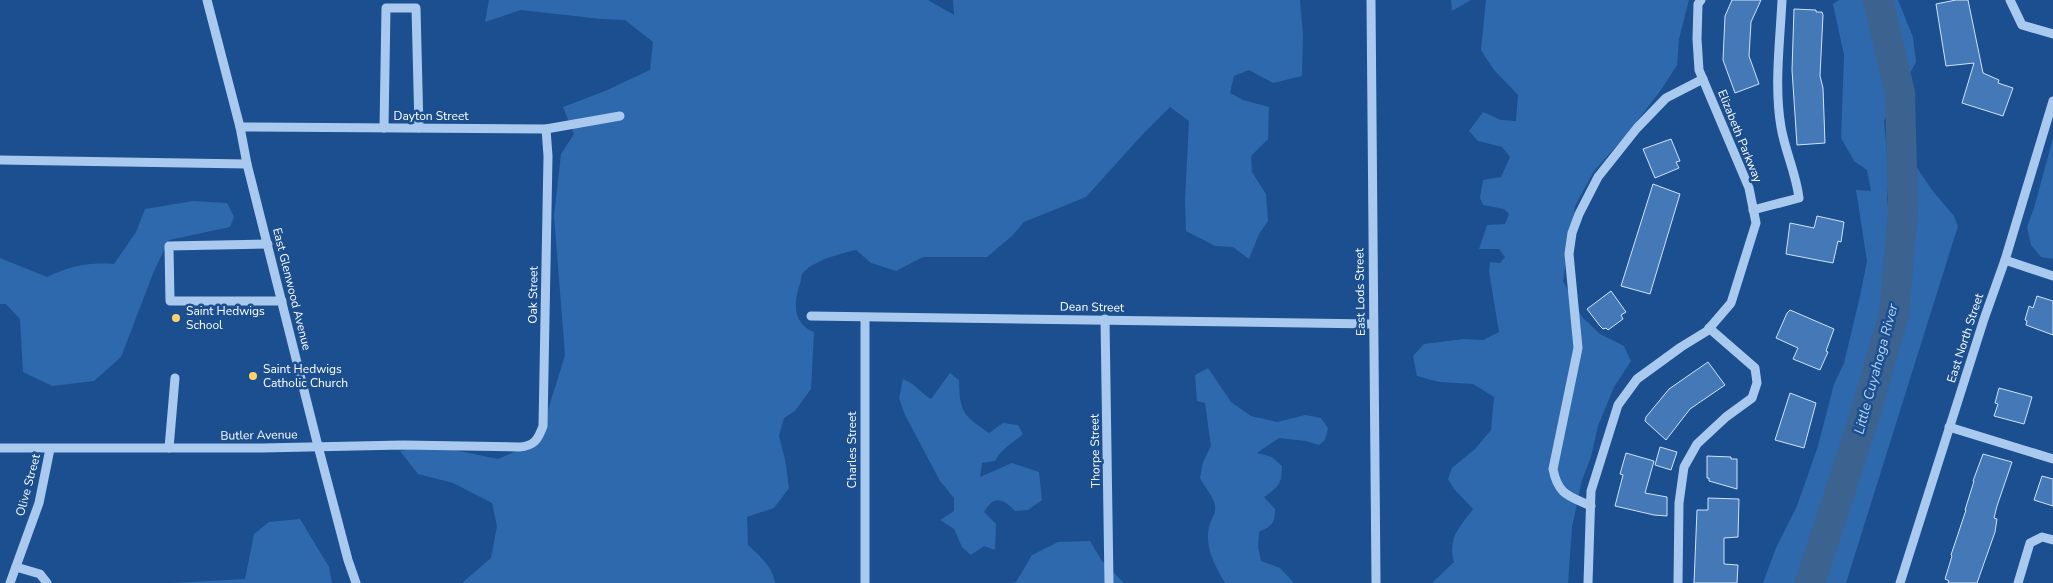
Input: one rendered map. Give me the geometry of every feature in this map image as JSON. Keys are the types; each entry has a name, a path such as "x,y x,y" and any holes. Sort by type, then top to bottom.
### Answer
{"street":[{"name":"East Glenwood Avenue","path":"207,0 318,446 348,560 356,583"},
{"name":"East Lods Street","path":"1371,0 1376,583"},
{"name":"Elizabeth Parkway","path":"1588,583 1592,491 1618,405 1637,379 1709,328 1732,302 1756,222 1749,188 1700,70 1697,39 1698,4 1700,0"},
{"path":"1754,210 1799,198 1797,182 1781,129 1778,100 1782,0"},
{"path":"2010,0 2022,25 2053,34"},
{"path":"384,128 386,8 416,8 419,128"},
{"path":"1591,506 1560,490 1555,482 1553,469 1578,348 1569,254 1572,233 1587,195 1637,128 1666,98 1703,79"},
{"name":"East North Street","path":"1900,583 1984,319 2005,260 2053,100"},
{"name":"Dayton Street","path":"240,127 546,129 620,116"},
{"name":"Oak Street","path":"519,447 533,444 539,438 543,426 548,156 546,129"},
{"path":"0,160 247,164"},
{"path":"268,244 170,246 170,301 282,301"},
{"path":"2005,260 2053,276"},
{"name":"Dean Street","path":"812,316 1373,324"},
{"name":"Charles Street","path":"866,318 866,583"},
{"name":"Thorpe Street","path":"1106,319 1109,583"},
{"path":"1678,583 1679,503 1684,467 1697,444 1726,417 1752,398 1756,383 1755,368 1709,328"},
{"path":"170,448 175,378"},
{"path":"1949,427 2053,459"},
{"name":"Butler Avenue","path":"0,448 519,447"},
{"name":"Olive Street","path":"10,583 39,503 50,449"},
{"path":"2018,583 2030,543 2042,538 2053,540"},
{"path":"16,567 40,574 47,583"}],"shaded area":[{"path":"489,0 928,0 954,15 953,0 1300,0 1303,35 1302,76 1273,83 1249,70 1234,76 1230,93 1243,100 1269,107 1268,139 1251,156 1252,172 1266,194 1268,221 1259,234 1249,259 1233,247 1215,246 1186,231 1185,200 1189,121 1170,107 1086,197 1024,222 1013,235 987,257 923,257 896,271 871,263 856,250 828,258 807,269 802,275 796,298 796,312 802,324 814,332 811,389 795,411 784,418 779,436 785,459 789,488 774,508 747,517 748,545 761,557 774,577 775,583 462,583 491,558 497,526 492,503 453,483 418,474 400,451 435,446 498,459 528,446 543,426 565,355 554,216 561,154 574,134 563,107 605,91 650,70 653,42 625,20 521,10 485,22"},
{"path":"1451,0 1471,0 1452,11"},
{"path":"1486,0 1689,0 1679,39 1677,65 1661,90 1628,133 1594,171 1575,206 1563,281 1582,317 1600,334 1624,346 1631,361 1614,387 1598,426 1591,457 1582,480 1572,527 1568,583 1432,583 1454,562 1452,546 1456,533 1473,509 1454,489 1448,479 1452,468 1475,449 1491,430 1494,397 1473,384 1439,382 1417,376 1413,356 1424,344 1464,339 1483,340 1499,332 1489,271 1490,262 1500,263 1505,257 1499,249 1479,249 1487,225 1505,224 1509,214 1504,209 1483,205 1480,198 1483,180 1501,177 1510,157 1502,147 1478,141 1469,131 1483,112 1501,120 1516,121 1518,95 1494,70 1481,50"},
{"path":"1839,0 1898,0 1913,37 1916,62 1884,121 1889,176 1887,198 1893,258 1890,288 1880,309 1882,322 1857,409 1835,464 1800,583 1763,583 1776,548 1797,506 1818,446 1834,384 1844,363 1867,261 1856,190 1871,191 1867,170 1854,161 1841,138 1844,55 1833,4"},
{"path":"2053,138 2053,259 2041,257 2031,245 2027,227"},
{"path":"1913,162 1932,190 1954,216 1958,226 1846,583 1820,583 1836,518 1906,300 1903,286 1910,241"},
{"path":"193,201 227,203 234,217 230,227 169,240 154,271 121,357 94,381 52,386 23,372 20,319 6,304 0,304 0,258 47,277 80,266 114,264 136,232 145,209"},
{"path":"1208,368 1231,402 1251,416 1277,422 1305,415 1321,418 1328,428 1325,440 1319,445 1306,441 1279,438 1257,453 1272,457 1282,466 1279,484 1264,497 1275,509 1275,514 1272,524 1259,532 1258,547 1261,561 1280,568 1294,583 1225,583 1211,555 1208,532 1215,506 1211,495 1200,478 1203,462 1211,446 1205,403 1197,401 1195,375"},
{"path":"950,373 959,380 960,400 968,417 989,433 1003,423 1018,425 1023,434 1004,450 995,461 982,463 980,477 1012,463 1039,472 1042,500 1028,510 1015,511 1003,501 999,500 991,503 984,512 996,524 995,550 984,546 971,555 962,547 954,529 940,520 954,511 954,498 940,481 905,415 899,398 903,379 931,399"},
{"path":"300,519 329,567 332,583 172,583 245,579 254,534 269,522"},
{"path":"1090,541 1102,561 1124,583 1011,583 1016,582 1032,555 1058,542"}],"building":[{"path":"1732,0 1761,0 1751,22 1749,56 1759,84 1735,93 1723,60 1725,16"},
{"path":"1968,0 1983,73 1999,80 1998,83 2013,88 2003,116 1962,103 1974,63 1946,66 1936,4"},
{"path":"1794,9 1816,10 1816,12 1822,12 1823,15 1820,76 1823,88 1825,143 1797,145 1792,70"},
{"path":"1671,139 1680,161 1676,162 1679,168 1655,178 1643,149"},
{"path":"1653,184 1680,194 1650,294 1621,286"},
{"path":"1817,216 1844,222 1841,242 1838,241 1833,263 1786,254 1790,223 1814,228"},
{"path":"1611,291 1626,312 1621,315 1623,319 1608,330 1600,326 1587,309"},
{"path":"2037,296 2053,301 2053,335 2026,325 2027,321 2025,320 2029,306 2033,308"},
{"path":"1790,310 1834,329 1826,351 1828,352 1820,370 1793,359 1798,348 1776,338"},
{"path":"1708,362 1725,385 1690,409 1666,440 1645,421 1646,417 1669,389"},
{"path":"1999,388 2032,397 2024,424 1994,416 1998,404 1995,403"},
{"path":"1790,393 1816,403 1804,448 1775,440"},
{"path":"1660,447 1677,452 1671,470 1655,465"},
{"path":"1626,453 1654,461 1645,493 1667,497 1667,516 1615,506 1623,475 1620,474"},
{"path":"1983,454 2012,462 1994,518 1997,519 1995,532 1977,583 1948,583 1949,581 1945,579 1951,555"},
{"path":"1707,456 1737,459 1737,489 1709,481 1709,478 1707,478"},
{"path":"2042,476 2053,479 2053,506 2034,500"},
{"path":"1708,498 1739,499 1738,537 1724,538 1724,564 1738,565 1737,583 1694,583 1697,510 1708,510"}],"waterway":[{"name":"Little Cuyahoga River","path":"1810,583 1865,415 1894,314 1903,211 1900,93 1878,0"}],"place":[{"name":"Saint Hedwigs School","path":"176,318"},
{"name":"Saint Hedwigs Catholic Church","path":"253,376"}]}
